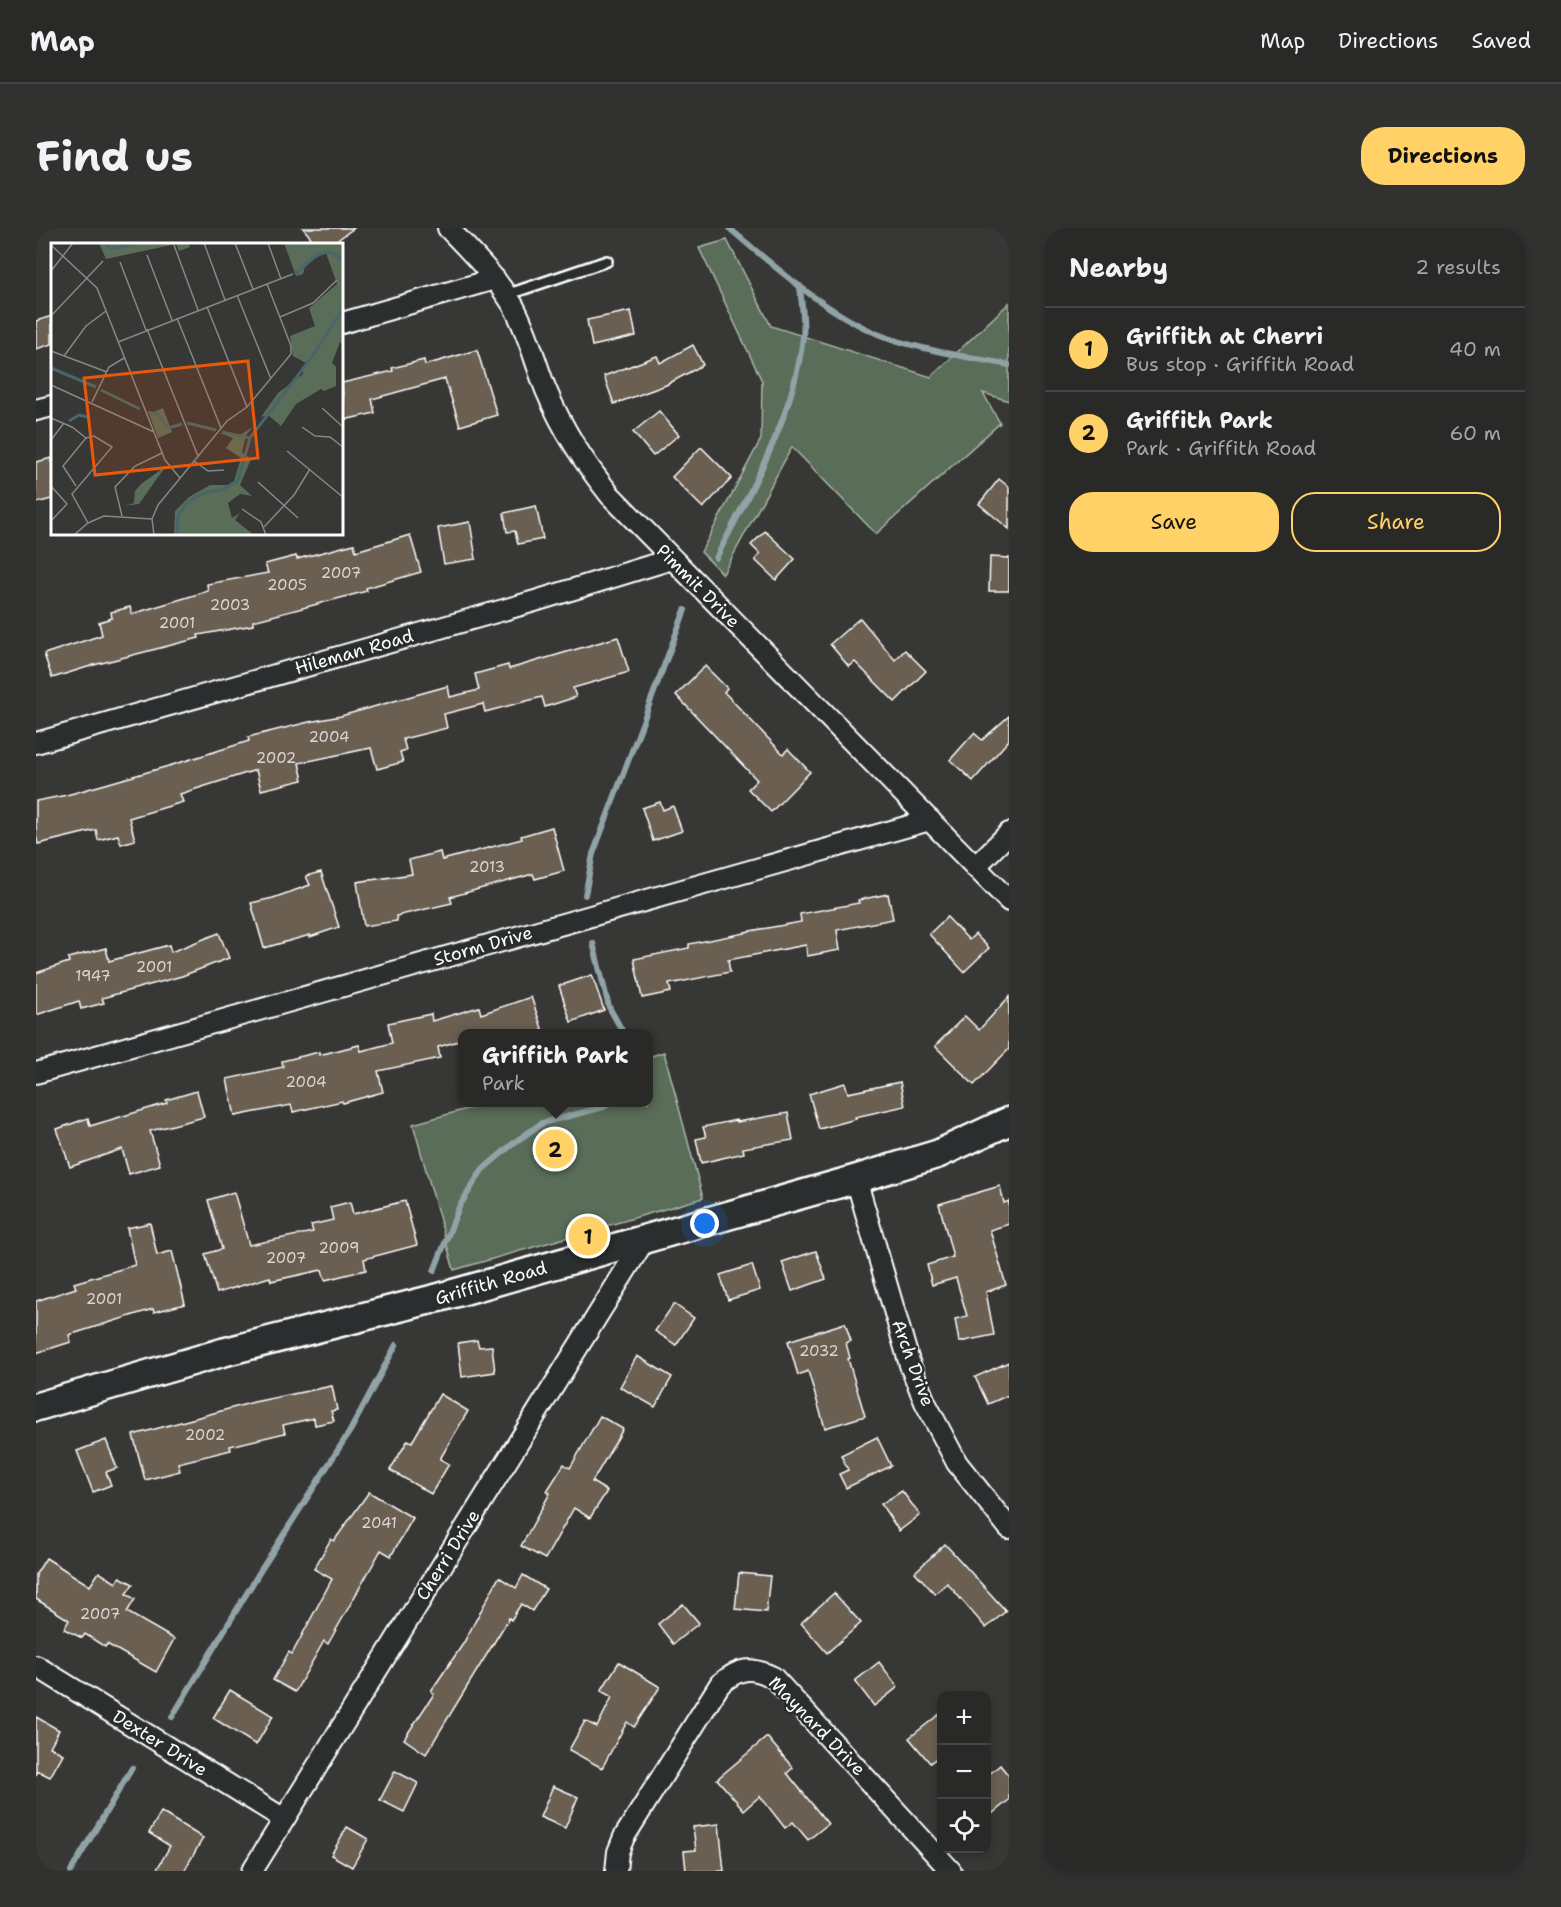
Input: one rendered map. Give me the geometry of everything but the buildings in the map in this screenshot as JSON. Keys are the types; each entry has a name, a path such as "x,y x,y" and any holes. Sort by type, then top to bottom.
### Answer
{"street":[{"name":"Pimmit Drive","path":"448,228 500,287 528,336 545,388 561,425 581,459 610,495 1009,901"},
{"path":"344,323 500,287"},
{"path":"36,410 51,406"},
{"name":"Hileman Road","path":"36,742 535,601 672,559"},
{"name":"Storm Drive","path":"36,1073 930,820"},
{"path":"975,867 1009,833"},
{"name":"Griffith Road","path":"36,1407 202,1358 441,1298 856,1179 938,1154 1009,1121"},
{"name":"Arch Drive","path":"856,1179 910,1365 925,1401 957,1463 1009,1528"},
{"name":"Cherri Drive","path":"252,1871 645,1239"},
{"name":"Dexter Drive","path":"36,1666 284,1818"},
{"name":"Maynard Drive","path":"616,1871 618,1852 624,1837 720,1684 732,1674 748,1669 759,1670 773,1677 951,1871"}],"lane":[{"path":"500,287 607,261"}],"green space":[{"path":"727,240 771,326 931,377 1009,303 1009,401 983,393 1000,423 876,534 792,447 723,574 701,552 761,439 762,381 699,248"},
{"path":"664,1052 703,1198 454,1270 413,1124 474,1107 653,1107 653,1055"}],"waterway":[{"path":"729,228 804,290 866,329 918,347 1009,365"},
{"path":"716,558 770,451 791,395 803,337 800,286"},
{"path":"585,895 593,854 685,610"},
{"path":"593,943 609,1007 621,1029"},
{"path":"434,1271 459,1207 482,1170 542,1123 604,1107"},
{"path":"172,1717 259,1573 350,1431 396,1345"},
{"path":"71,1871 132,1768"}],"place":[{"name":"Griffith Park","path":"555,1149"},
{"name":"Griffith at Cherri","path":"588,1236"}]}
